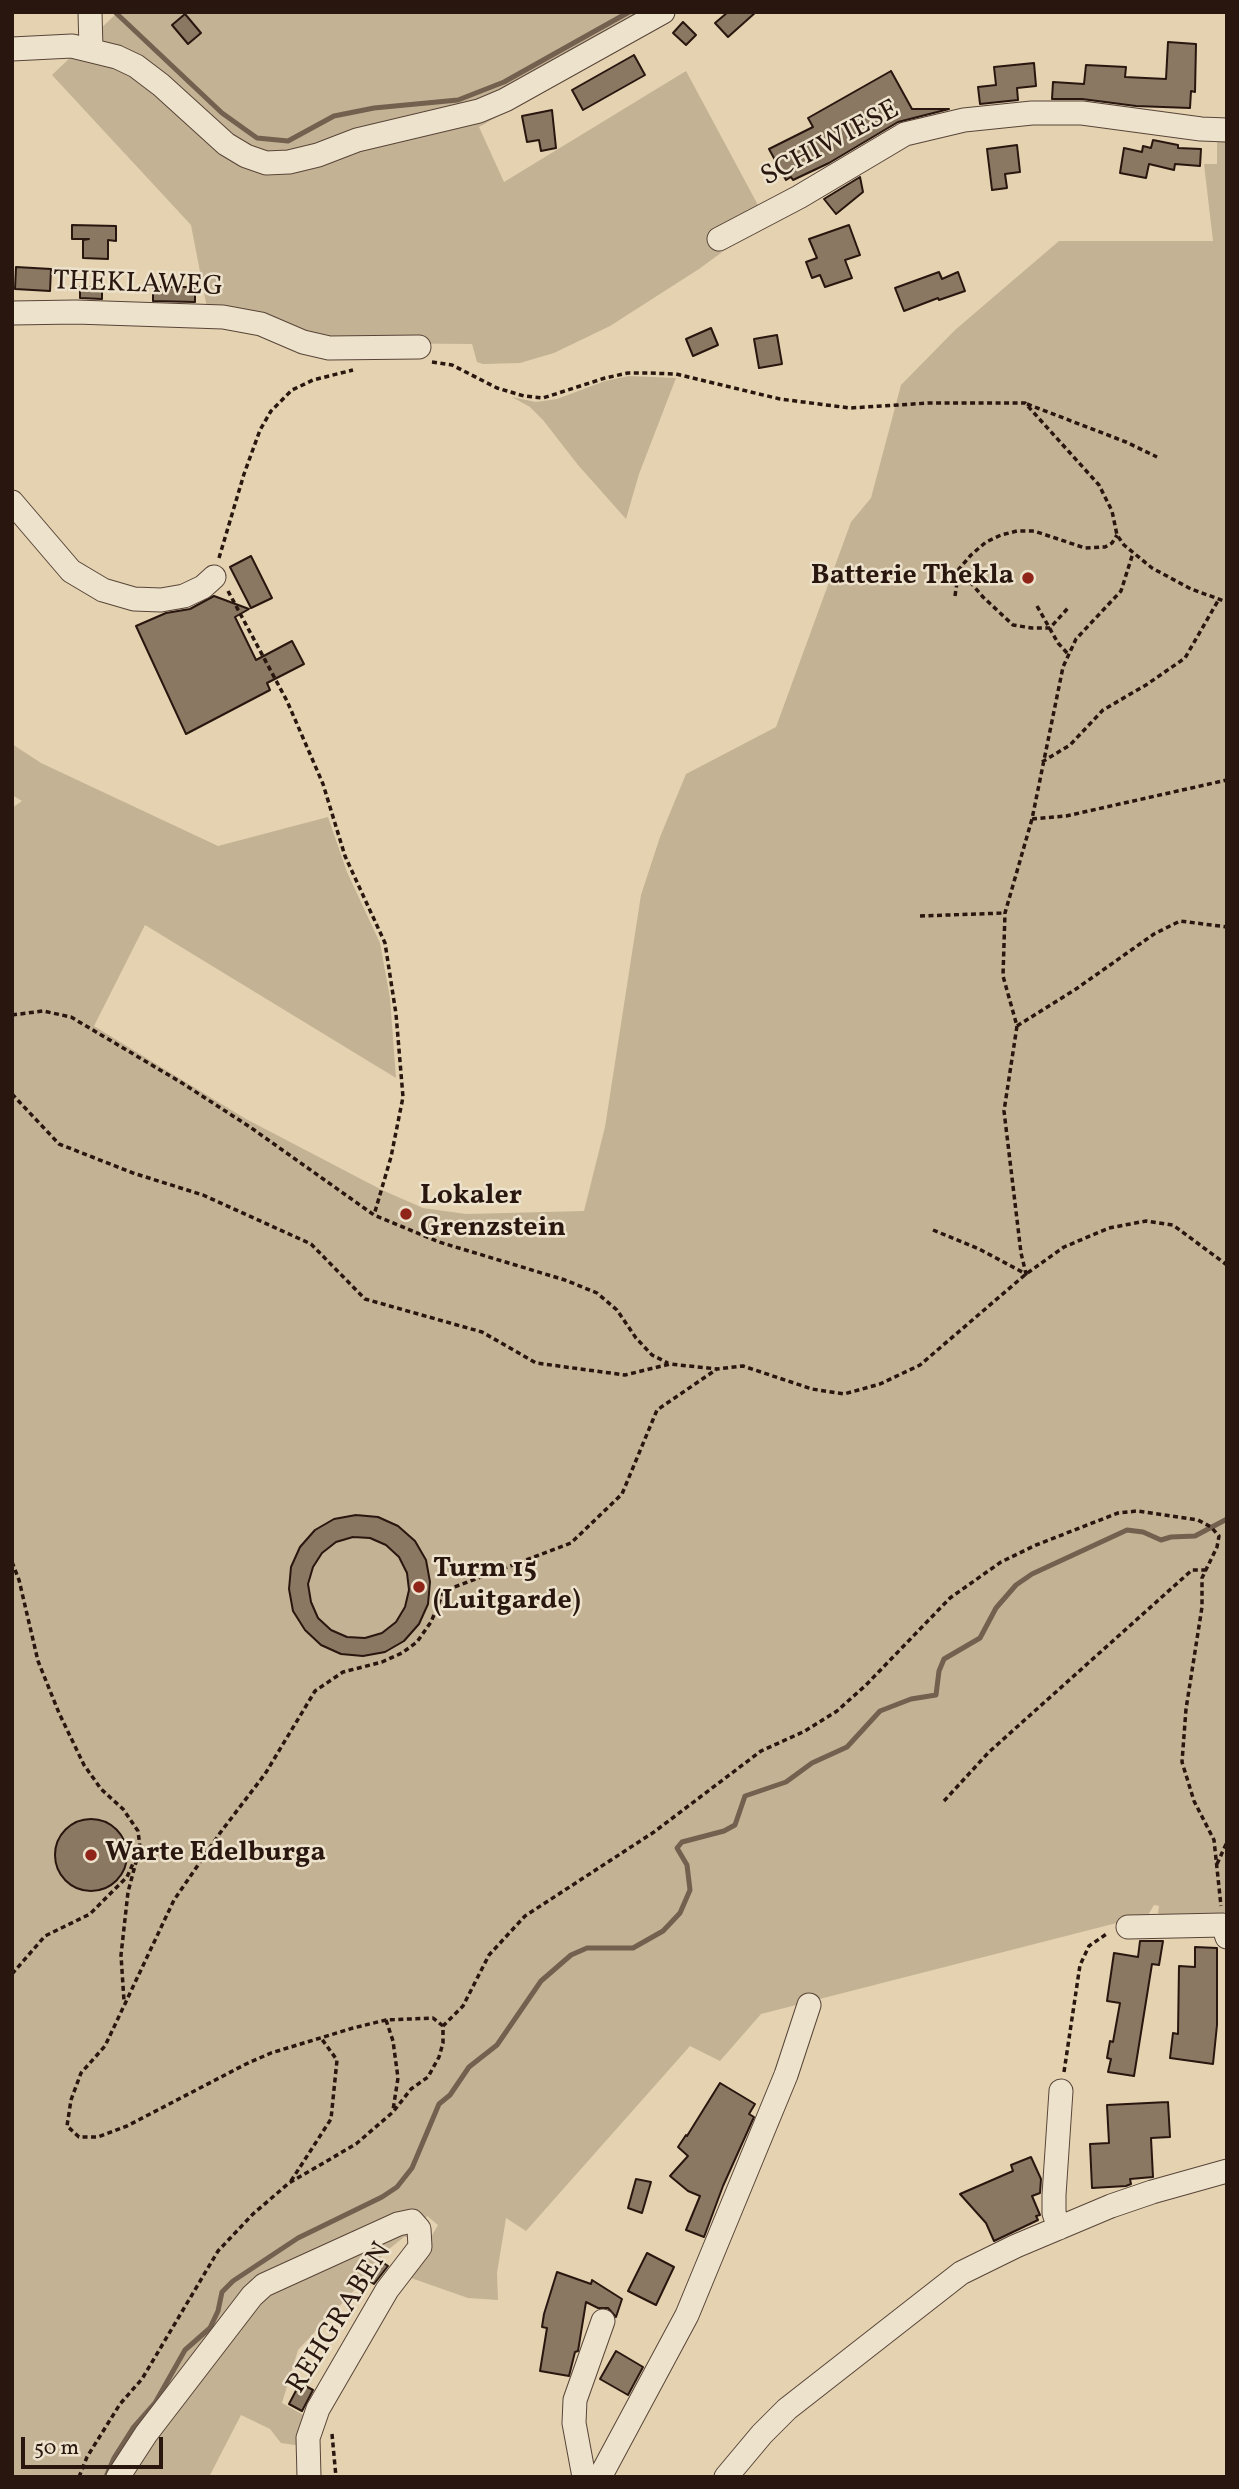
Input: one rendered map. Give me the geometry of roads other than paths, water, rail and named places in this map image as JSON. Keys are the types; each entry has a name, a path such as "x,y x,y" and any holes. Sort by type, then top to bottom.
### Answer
{"street":[{"path":"12,49 72,46 91,49 136,66 226,144 246,156 266,163 289,162 318,155 356,140 478,111 550,77 663,12"},
{"path":"90,18 91,49"},
{"name":"SCHIWIESE","path":"719,239 799,197 905,134 964,120 1032,113 1082,113 1227,130"},
{"name":"THEKLAWEG","path":"12,313 76,312 223,317 261,324 303,342 329,348 419,347"},
{"path":"12,502 71,571 103,590 134,598 161,600 193,592 214,577"},
{"path":"1128,1927 1225,1931"},
{"path":"600,2477 687,2315 786,2075 809,2005"},
{"path":"1059,2228 1054,2204 1061,2091"},
{"path":"726,2477 787,2409 954,2279 992,2257 1135,2197 1227,2171"},
{"name":"REHGRABEN","path":"118,2477 146,2434 252,2296 264,2285 398,2224 412,2221 419,2228 420,2247 387,2290 318,2409 308,2438 309,2477"},
{"path":"584,2477 573,2411 578,2387 603,2321"}],"waterway":[{"path":"115,12 222,113 257,138 288,141 334,116 374,108 458,100 504,82 629,12"},
{"path":"106,2477 114,2458 133,2428 155,2403 185,2350 210,2328 218,2311 222,2292 233,2281 298,2238 397,2187 412,2168 439,2104 450,2095 469,2067 497,2045 541,1981 571,1955 587,1948 633,1948 663,1931 680,1913 690,1890 687,1865 677,1848 682,1842 724,1831 735,1825 745,1796 786,1782 812,1763 847,1747 880,1711 911,1699 936,1695 939,1671 944,1659 980,1638 996,1608 1016,1585 1032,1574 1127,1530 1143,1532 1161,1540 1195,1536 1227,1519"}],"place":[{"name":"Batterie Thekla","path":"1028,578"},
{"name":"Lokaler Grenzstein","path":"406,1214"},
{"name":"Turm 15 (Luitgarde)","path":"419,1587"},
{"name":"Warte Edelburga","path":"91,1855"}]}
